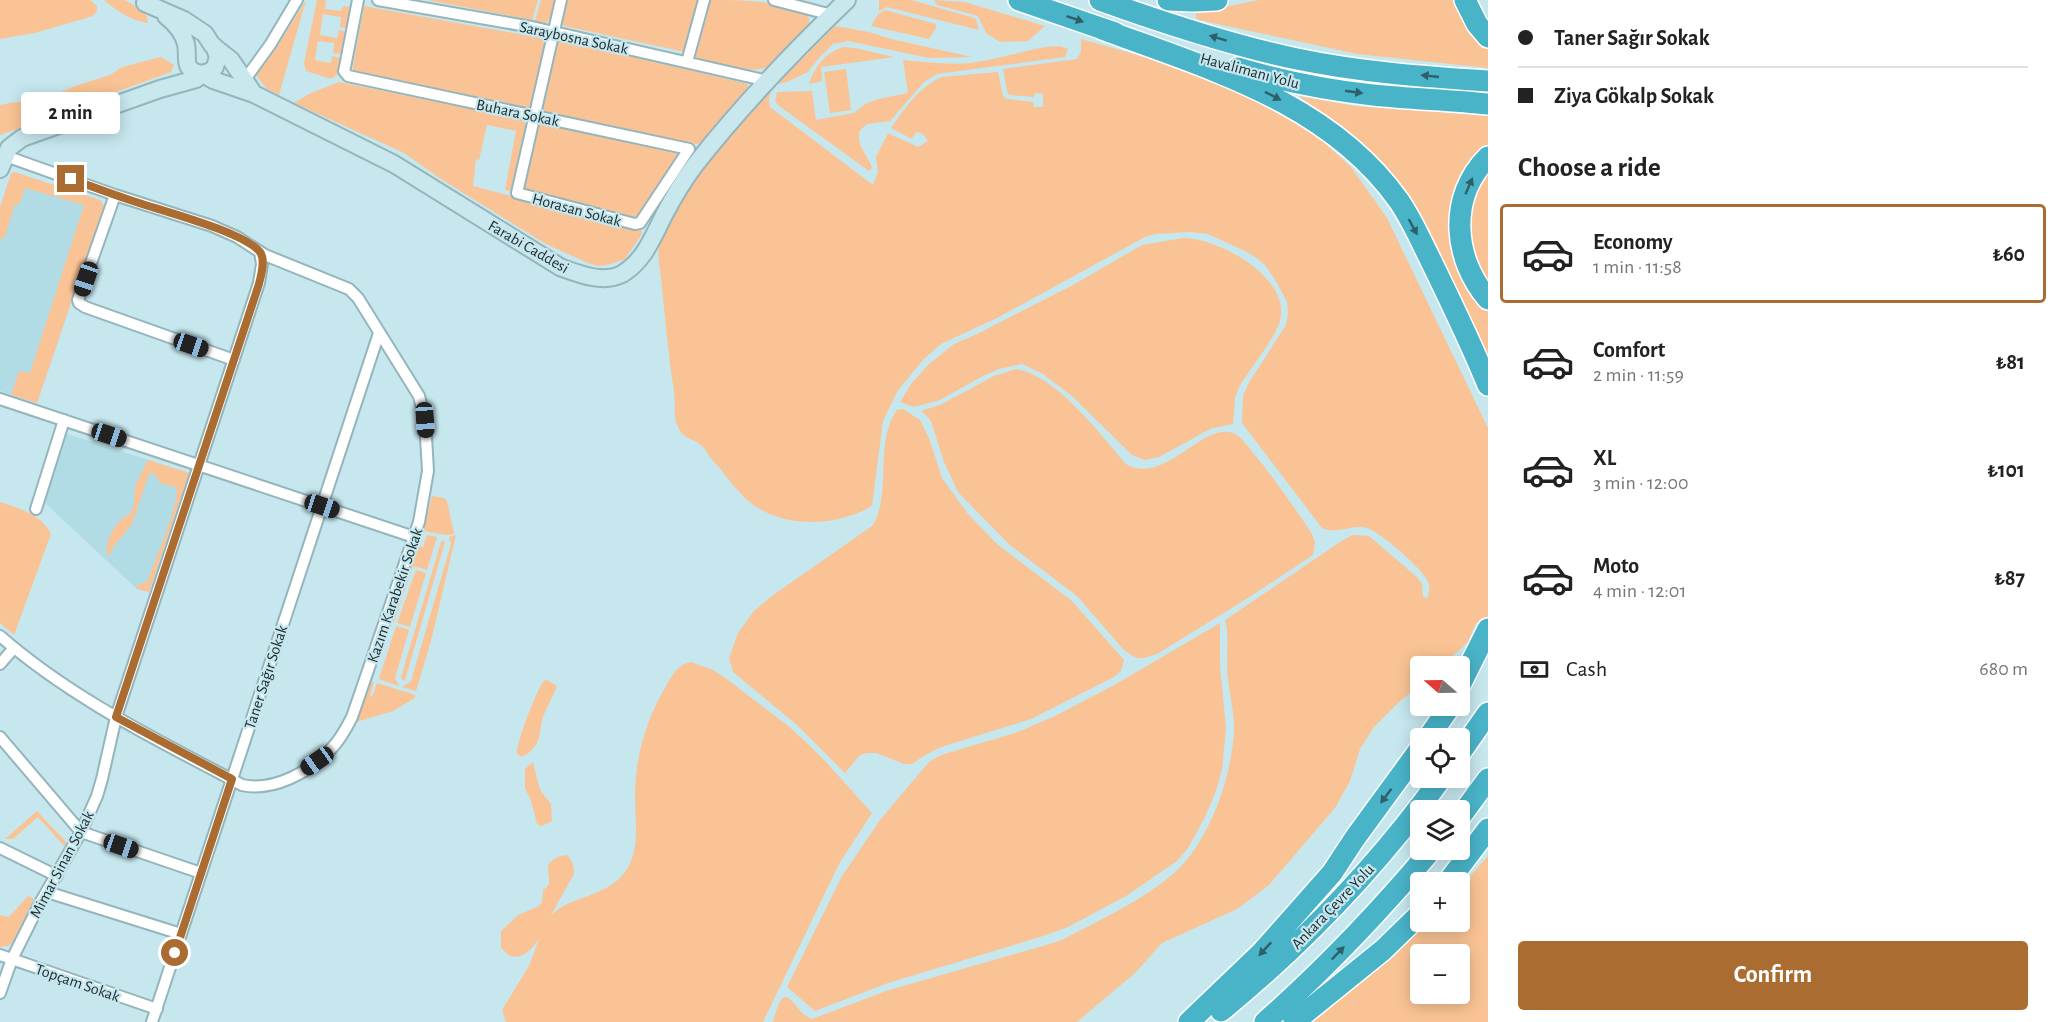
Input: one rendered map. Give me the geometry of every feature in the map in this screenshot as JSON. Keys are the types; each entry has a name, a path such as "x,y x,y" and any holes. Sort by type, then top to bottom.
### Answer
{"highway":[{"name":"Havalimanı Yolu","path":"1019,0 1171,50 1299,84 1371,95 1488,104"},
{"name":"Havalimanı Yolu","path":"1100,0 1220,39 1298,60 1488,81"},
{"path":"1168,0 1193,2 1217,0"},
{"path":"1466,0 1477,24 1488,37"},
{"path":"1102,28 1261,90 1314,120 1350,147 1378,175 1404,210 1446,291 1488,385"},
{"path":"1488,156 1468,185 1462,205 1460,229 1461,248 1468,270 1488,299"},
{"path":"1470,665 1488,629"},
{"path":"1470,678 1488,651"},
{"path":"1470,739 1488,713"},
{"path":"1190,1022 1262,952 1319,888 1410,763"},
{"path":"1470,804 1488,780"},
{"name":"Ankara Çevre Yolu","path":"1208,1022 1279,959 1347,893 1389,846 1434,788"},
{"path":"1456,872 1488,829"},
{"path":"1458,872 1488,838"},
{"path":"1265,1022 1339,953 1394,895 1423,860"},
{"path":"1294,1022 1383,950 1410,924"}],"street":[{"path":"245,88 297,0"},
{"name":"Buhara Sokak","path":"358,0 344,72 348,76 689,149"},
{"name":"Saraybosna Sokak","path":"378,0 554,32 768,81"},
{"name":"Horasan Sokak","path":"561,0 517,194 635,224 640,223 689,149"},
{"path":"687,62 704,0"},
{"path":"774,0 832,15"},
{"name":"Farabi Caddesi","path":"202,74 213,80 245,88 394,164 560,267 574,273 612,278 622,274 640,259 685,178 727,126 847,0"},
{"path":"1,160 9,148 22,138 160,88 196,80 202,74 214,69 218,61 217,52 205,34 196,27 143,2"},
{"path":"143,2 163,14 176,26 183,36 192,71 202,74"},
{"path":"160,88 177,78 192,45 197,42 206,42 231,60 245,88"},
{"name":"Kazım Karabekir Sokak","path":"0,636 60,684 116,717 232,779 250,787 277,783 306,769 322,758 338,741 352,717 414,537 423,506 428,471 425,420 419,396 358,298 349,289 260,252 237,237 212,226 1,160"},
{"path":"115,195 78,300 79,303 234,360"},
{"name":"Mimar Sinan Sokak","path":"0,993 12,959 81,832 102,779 116,717 259,284 262,264 260,252"},
{"name":"Taner Sağır Sokak","path":"152,1022 379,333"},
{"path":"0,399 414,537"},
{"path":"36,509 64,420"},
{"path":"0,664 14,648"},
{"path":"0,737 81,832 201,873"},
{"path":"0,848 57,876"},
{"path":"47,892 181,934"},
{"name":"Topçam Sokak","path":"0,954 157,1009"}],"shaded area":[{"path":"0,0 90,0 97,6 97,11 93,16 35,33 0,39"},
{"path":"104,0 125,0 146,12 148,23 124,15"},
{"path":"306,0 279,95 266,88 256,75 273,53"},
{"path":"317,0 326,0 325,9 341,11 343,6 351,7 347,28 340,27 341,17 323,14 320,35 337,38 339,30 347,32 342,54 333,53 334,43 318,41 315,60 331,63 332,56 342,58 339,73 331,79 306,71 304,63"},
{"path":"427,0 538,0 532,20"},
{"path":"541,0 557,0 554,12 546,23 535,21"},
{"path":"567,0 698,0 685,52 564,26 562,24"},
{"path":"710,0 761,2 788,6 808,15 810,25 769,66 753,70 724,66 697,59 695,55"},
{"path":"879,0 911,0 971,17 976,19 979,30 887,7 879,11"},
{"path":"934,0 965,2 1045,26 1028,41 1000,42 986,33 978,16 937,5"},
{"path":"1259,0 1455,0 1467,26 1488,46 1488,68 1357,54 1196,18 1199,12"},
{"path":"364,6 541,38 545,44 545,50 531,108 353,71"},
{"path":"885,10 936,24 936,28 929,39 871,26 878,14"},
{"path":"835,26 972,57 929,58 848,41 833,44 808,72 777,84"},
{"path":"556,39 744,83 748,85 749,90 702,145 540,110"},
{"path":"1081,39 1172,65 1239,91 1295,116 1351,167 1387,218 1488,428 1488,615 1484,625 1476,623 1468,642 1453,656 1410,656 1410,693 1374,727 1360,749 1350,781 1335,808 1269,885 1237,909 1162,943 1136,972 1077,1022 773,1022 782,999 786,997 812,1019 886,991 1064,939 1149,892 1174,873 1198,845 1223,789 1234,733 1227,672 1225,620 1353,535 1369,536 1418,578 1422,584 1423,597 1428,598 1429,586 1426,578 1412,562 1381,536 1361,527 1333,530 1322,528 1242,423 1243,396 1248,384 1286,325 1287,302 1266,266 1258,259 1208,234 1190,232 1145,237 999,317 941,344 924,359 898,390 883,421 872,506 857,513 841,518 807,522 790,520 758,508 745,498 703,447 680,431 675,416 659,247 679,202 692,182 706,162 770,88 770,107 873,185 878,172 876,157 888,133 918,147 928,141 923,134 916,132 912,139 891,128 907,106 934,81 942,77 998,72 1003,96 1007,99 1033,102 1034,107 1043,107 1043,94 1035,93 1034,97 1009,95 1003,69 1077,59 1081,52"},
{"path":"1059,46 1068,49 1065,57 937,74 924,82 890,121 867,124 860,130 859,140 872,168 869,171 775,101 777,92 812,91 816,120 854,113 865,104 878,99 908,93 903,60 959,64"},
{"path":"843,47 894,57 821,67 822,81 809,84 814,71 822,61"},
{"path":"161,57 174,65 171,72 116,92 101,95 92,102 82,104 75,109 0,135 0,105 39,101 110,75 122,67"},
{"path":"846,69 851,110 830,113 824,72"},
{"path":"339,82 523,119 526,125 513,191 505,190 516,131 487,125 479,160 476,159 473,186 641,230 642,234 625,259 608,265 598,266 588,263 546,244 444,181 404,153 294,103 311,93"},
{"path":"1299,96 1355,106 1488,116 1488,147 1472,168 1459,197 1475,297 1488,312 1488,359 1389,176"},
{"path":"539,121 679,154 639,216 626,217 522,190"},
{"path":"1488,161 1488,289 1470,260 1470,191"},
{"path":"14,172 100,200 104,206 37,403 0,391 0,207 11,174"},
{"path":"14,172 100,200 104,206 37,403 11,395 19,371 30,373 84,205 25,188 19,205 15,204 4,239 0,238 0,207 11,174"},
{"path":"1183,238 1215,245 1250,264 1265,277 1276,292 1281,307 1276,331 1239,387 1235,398 1233,424 1212,428 1159,457 1145,460 1132,455 1072,396 1043,374 1022,364 999,369 940,400 914,407 900,402 911,384 929,364 954,344 1073,285 1142,245"},
{"path":"1016,369 1047,382 1062,394 1091,423 1126,464 1141,469 1155,467 1169,461 1210,436 1223,432 1235,434 1269,473 1311,532 1315,542 1313,555 1157,654 1144,658 1131,655 1123,649 1077,596 1011,546 958,492 944,462 932,424 921,411 942,404 994,376"},
{"path":"903,409 920,420 929,438 942,478 968,514 997,544 1072,601 1124,660 1121,671 1114,677 1031,719 941,747 912,764 904,764 876,753 860,755 845,773 797,725 733,672 729,658 738,633 753,612 769,598 872,526 881,500 886,437 890,422 897,410"},
{"path":"64,433 189,473 149,592 137,589 44,502"},
{"path":"148,460 189,473 149,592 137,589 137,585 147,582 171,519 176,487 162,484 153,473 149,474 132,524 107,556 107,545 112,532 124,517 129,515 134,505 135,486"},
{"path":"432,496 444,498 447,501 454,534 423,531"},
{"path":"0,502 36,517 51,534 14,635 0,623"},
{"path":"427,535 437,537 427,570 413,566 394,622 390,621 417,546 423,547"},
{"path":"456,535 431,641 416,691 402,687 411,681 451,544 449,537"},
{"path":"443,540 445,542 405,680 403,680 401,678 406,660"},
{"path":"416,570 426,573 410,627 397,623"},
{"path":"1220,623 1220,666 1226,728 1222,770 1205,817 1188,848 1177,861 1126,896 1068,927 888,983 815,1011 787,987 842,876 880,820 929,762 941,755 1018,732 1057,715 1116,684"},
{"path":"396,626 409,630 395,678 399,686 379,679"},
{"path":"691,662 713,670 724,677 787,725 825,761 872,813 839,864 763,1022 506,1022 502,1010 529,966 539,939 524,955 510,956 501,948 501,931 518,915 539,906 542,902 543,890 549,882 548,866 556,858 567,855 573,864 574,874 551,915 569,903 609,886 625,872 634,853 636,777 644,737 653,710 671,678 679,668"},
{"path":"545,680 557,686 543,717 536,745 522,757 517,754 520,739 532,704"},
{"path":"370,681 374,682 370,696 372,697 377,683 415,695 415,698 393,711 356,722"},
{"path":"533,762 540,790 551,804 552,821 542,826 537,824 525,788 525,769"},
{"path":"37,811 67,843 64,846 38,817 13,839 5,839"},
{"path":"1488,856 1488,1022 1312,1022 1392,958 1417,932 1470,932 1470,877"},
{"path":"28,896 34,899 12,943 0,947 0,915 9,917"}],"route":[{"path":"71,179 227,232 260,252 262,258 259,284 116,717 232,779 175,953"}]}
